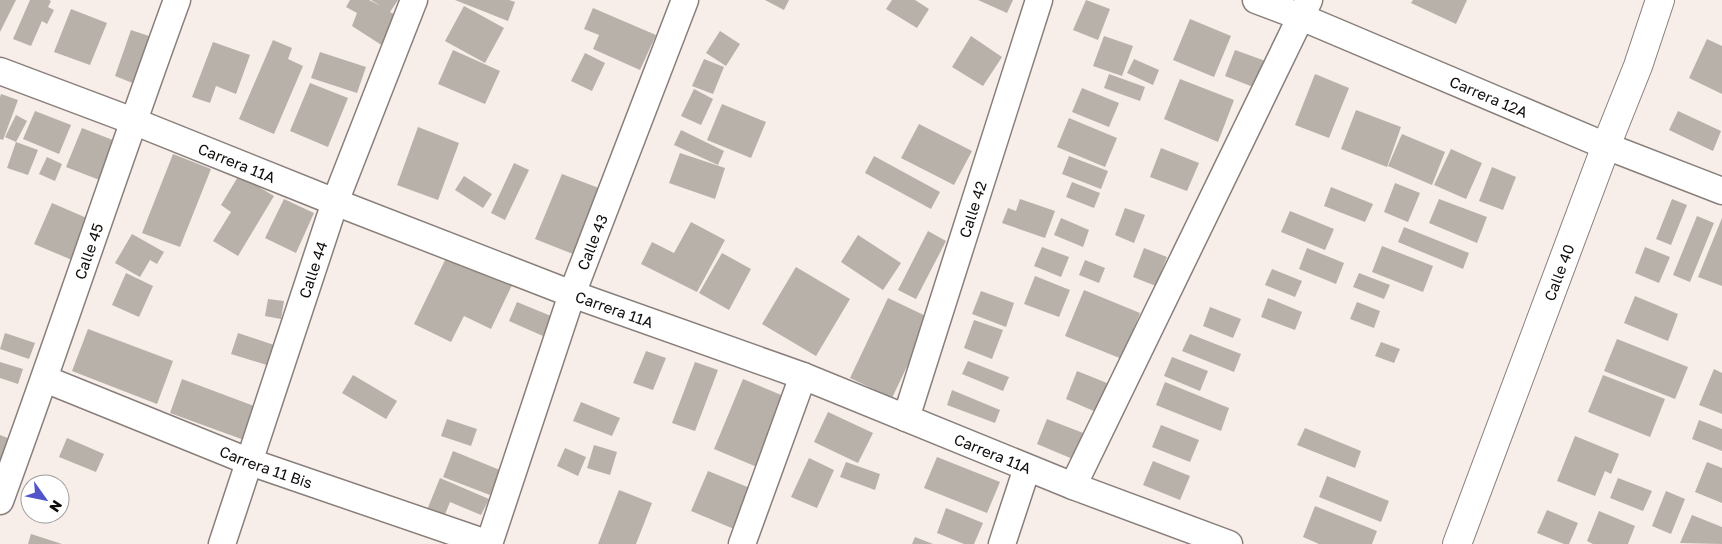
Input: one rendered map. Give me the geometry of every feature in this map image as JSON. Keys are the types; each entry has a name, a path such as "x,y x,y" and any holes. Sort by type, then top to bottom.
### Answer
{"street":[{"name":"Calle 45","path":"0,501 45,379 133,121 177,0"},
{"name":"Calle 44","path":"222,544 335,202 414,0"},
{"name":"Calle 43","path":"489,544 572,294 685,0"},
{"name":"Calle 42","path":"906,418 1039,0"},
{"name":"Carrera 12A","path":"1256,0 1305,8 1606,146 1722,191"},
{"name":"Calle 40","path":"1457,544 1606,146 1638,66 1660,0"},
{"path":"1073,486 1305,8"},
{"name":"Carrera 11A","path":"0,71 133,121 572,294 803,376 1073,486 1229,544"},
{"path":"742,544 803,376"},
{"name":"Carrera 11 Bis","path":"45,379 250,462 489,544"},
{"path":"1002,544 1028,468"}],"building":[{"path":"0,0 16,0 0,32"},
{"path":"30,0 49,0 51,1 48,7 54,10 47,24 42,21 31,46 13,39"},
{"path":"350,0 369,0 381,6 371,0 398,0 390,12 399,17 383,46 352,26 357,13 346,7"},
{"path":"455,0 509,0 515,2 508,21"},
{"path":"765,0 789,0 784,10"},
{"path":"892,0 915,0 929,9 917,28 886,9"},
{"path":"978,0 1013,0 1007,13"},
{"path":"1086,0 1110,9 1098,40 1073,30"},
{"path":"1413,0 1467,0 1456,24 1411,3"},
{"path":"464,6 504,28 485,63 445,41"},
{"path":"593,8 656,35 640,70 593,49 599,35 584,29"},
{"path":"71,9 107,23 90,65 54,52"},
{"path":"1190,19 1231,36 1214,77 1173,60"},
{"path":"131,30 152,37 135,84 115,76"},
{"path":"720,31 740,44 726,66 706,53"},
{"path":"971,36 1002,57 983,86 952,67"},
{"path":"1104,36 1133,46 1122,76 1093,66"},
{"path":"1707,39 1722,46 1722,94 1689,78"},
{"path":"273,40 292,48 288,59 303,66 274,134 239,119"},
{"path":"213,42 250,55 236,94 216,86 210,103 192,97"},
{"path":"453,50 500,71 485,104 438,84"},
{"path":"1235,50 1271,63 1261,90 1225,76"},
{"path":"320,52 366,67 357,93 311,78"},
{"path":"585,53 605,63 592,91 571,81"},
{"path":"704,59 724,67 713,94 692,86"},
{"path":"1134,59 1159,70 1153,85 1127,73"},
{"path":"1109,74 1145,87 1140,101 1104,88"},
{"path":"1315,74 1349,88 1329,138 1295,125"},
{"path":"1180,79 1234,100 1218,142 1164,119"},
{"path":"310,83 348,98 328,147 290,131"},
{"path":"1082,88 1119,103 1109,127 1072,112"},
{"path":"694,89 713,99 701,125 681,116"},
{"path":"1,94 18,100 3,140 0,139"},
{"path":"722,104 766,122 751,158 707,140"},
{"path":"1356,110 1401,127 1387,167 1341,149"},
{"path":"35,111 71,125 59,154 23,139"},
{"path":"1678,111 1721,131 1713,151 1669,130"},
{"path":"16,115 27,121 16,142 5,137"},
{"path":"1069,118 1117,138 1105,167 1057,147"},
{"path":"919,124 972,151 954,185 901,158"},
{"path":"418,127 459,143 438,200 397,185"},
{"path":"82,128 118,142 102,181 66,167"},
{"path":"681,130 724,151 718,165 674,145"},
{"path":"1402,134 1445,152 1432,185 1388,166"},
{"path":"16,142 38,150 28,175 7,168"},
{"path":"1161,148 1199,163 1187,191 1150,177"},
{"path":"1451,149 1482,163 1466,199 1434,185"},
{"path":"680,153 725,168 715,199 669,183"},
{"path":"173,154 211,169 180,247 142,233"},
{"path":"874,156 940,192 931,209 865,173"},
{"path":"1069,156 1108,171 1101,189 1062,174"},
{"path":"47,157 62,164 55,181 39,174"},
{"path":"514,163 529,170 505,220 491,213"},
{"path":"1492,167 1516,177 1503,210 1479,201"},
{"path":"562,174 604,190 578,256 535,239"},
{"path":"239,175 274,196 238,256 213,241 231,212 221,205"},
{"path":"464,176 492,194 483,208 455,190"},
{"path":"1072,182 1100,193 1094,208 1066,197"},
{"path":"1395,183 1420,193 1408,222 1384,212"},
{"path":"1331,187 1373,204 1365,222 1324,206"},
{"path":"284,199 314,213 296,253 265,238"},
{"path":"1020,199 1055,211 1045,238 1002,223 1008,208 1016,211"},
{"path":"1439,199 1487,217 1477,243 1429,223"},
{"path":"1672,199 1687,205 1671,245 1656,239"},
{"path":"52,203 89,219 72,260 34,244"},
{"path":"1125,208 1145,215 1134,243 1115,235"},
{"path":"1290,211 1334,229 1325,250 1281,232"},
{"path":"1697,216 1714,223 1690,282 1673,275"},
{"path":"1061,218 1089,230 1083,247 1054,235"},
{"path":"1722,218 1722,286 1698,277"},
{"path":"691,222 725,240 697,292 641,264 652,242 674,253"},
{"path":"1404,227 1469,253 1463,269 1398,242"},
{"path":"928,231 946,241 916,299 898,290"},
{"path":"132,234 164,252 157,264 150,260 140,277 115,263"},
{"path":"858,235 901,263 883,290 841,262"},
{"path":"1382,246 1433,266 1423,292 1372,272"},
{"path":"1042,247 1069,257 1061,277 1034,266"},
{"path":"1645,247 1670,257 1659,283 1635,273"},
{"path":"1144,248 1167,257 1156,286 1133,277"},
{"path":"1307,248 1344,263 1336,284 1299,269"},
{"path":"449,252 513,283 491,329 464,316 451,342 414,324"},
{"path":"722,253 751,269 729,310 699,293"},
{"path":"1085,260 1105,268 1099,283 1079,275"},
{"path":"796,267 850,299 816,356 762,324"},
{"path":"1272,269 1302,281 1295,297 1265,285"},
{"path":"126,273 153,286 139,317 112,305"},
{"path":"1359,273 1390,285 1384,299 1353,287"},
{"path":"1035,276 1070,290 1059,317 1024,304"},
{"path":"1084,290 1140,313 1122,359 1065,336"},
{"path":"981,291 1014,303 1006,327 972,314"},
{"path":"1635,296 1678,314 1668,341 1624,323"},
{"path":"888,298 930,318 892,398 850,378"},
{"path":"1268,298 1302,312 1295,330 1261,317"},
{"path":"268,299 284,301 281,319 265,316"},
{"path":"517,302 551,316 543,336 509,321"},
{"path":"1357,302 1380,311 1374,328 1350,319"},
{"path":"1210,307 1241,319 1233,338 1203,326"},
{"path":"974,320 1003,330 992,359 964,348"},
{"path":"88,329 173,361 157,404 72,371"},
{"path":"5,333 35,343 29,359 0,349"},
{"path":"238,333 277,346 270,366 231,354"},
{"path":"1190,334 1241,354 1234,372 1182,351"},
{"path":"1617,339 1688,367 1675,399 1604,371"},
{"path":"1381,342 1400,349 1394,363 1375,356"},
{"path":"646,351 666,358 653,390 633,383"},
{"path":"1172,357 1208,371 1200,391 1164,376"},
{"path":"968,361 1009,377 1003,391 962,374"},
{"path":"0,362 23,369 18,384 0,378"},
{"path":"695,362 718,370 695,431 672,423"},
{"path":"1714,369 1722,373 1722,414 1699,405"},
{"path":"1077,371 1107,383 1096,412 1066,399"},
{"path":"353,375 397,401 386,419 342,393"},
{"path":"1603,375 1665,399 1650,437 1588,412"},
{"path":"182,379 257,407 244,440 170,413"},
{"path":"743,379 786,397 757,467 714,449"},
{"path":"1165,382 1229,408 1221,431 1156,405"},
{"path":"952,390 1000,410 995,423 947,405"},
{"path":"581,402 620,418 612,436 573,421"},
{"path":"828,412 873,433 858,463 814,442"},
{"path":"447,419 477,429 471,446 441,436"},
{"path":"1047,419 1091,436 1080,462 1037,444"},
{"path":"1699,420 1722,429 1722,451 1692,439"},
{"path":"1161,425 1199,440 1190,462 1152,447"},
{"path":"1305,428 1361,451 1355,468 1297,445"},
{"path":"0,435 15,441 0,475"},
{"path":"1575,436 1619,454 1611,474 1605,471 1595,496 1557,481"},
{"path":"67,438 104,454 96,472 59,457"},
{"path":"594,445 617,452 610,475 587,468"},
{"path":"565,448 586,457 578,476 557,466"},
{"path":"453,451 500,470 490,495 443,477"},
{"path":"937,457 1000,482 987,513 924,488"},
{"path":"809,458 834,470 817,508 791,497"},
{"path":"1153,461 1190,476 1180,500 1143,485"},
{"path":"846,462 880,474 875,490 840,477"},
{"path":"1707,462 1722,468 1722,503 1695,492"},
{"path":"708,471 750,488 734,529 691,511"},
{"path":"1327,476 1389,501 1381,522 1319,497"},
{"path":"440,478 489,499 481,515 450,502 444,517 427,510"},
{"path":"1618,478 1652,491 1643,511 1610,498"},
{"path":"619,490 652,503 636,544 598,544"},
{"path":"1666,491 1685,499 1671,534 1652,526"},
{"path":"1315,506 1377,531 1372,544 1319,544 1303,537"},
{"path":"946,508 983,523 974,544 964,544 937,533"},
{"path":"1547,510 1578,523 1569,544 1564,544 1537,533"},
{"path":"1599,511 1635,526 1628,544 1593,544 1587,541"},
{"path":"1692,515 1722,527 1722,544 1680,543"},
{"path":"31,534 62,544 28,544"},
{"path":"915,537 933,544 912,544"}]}
